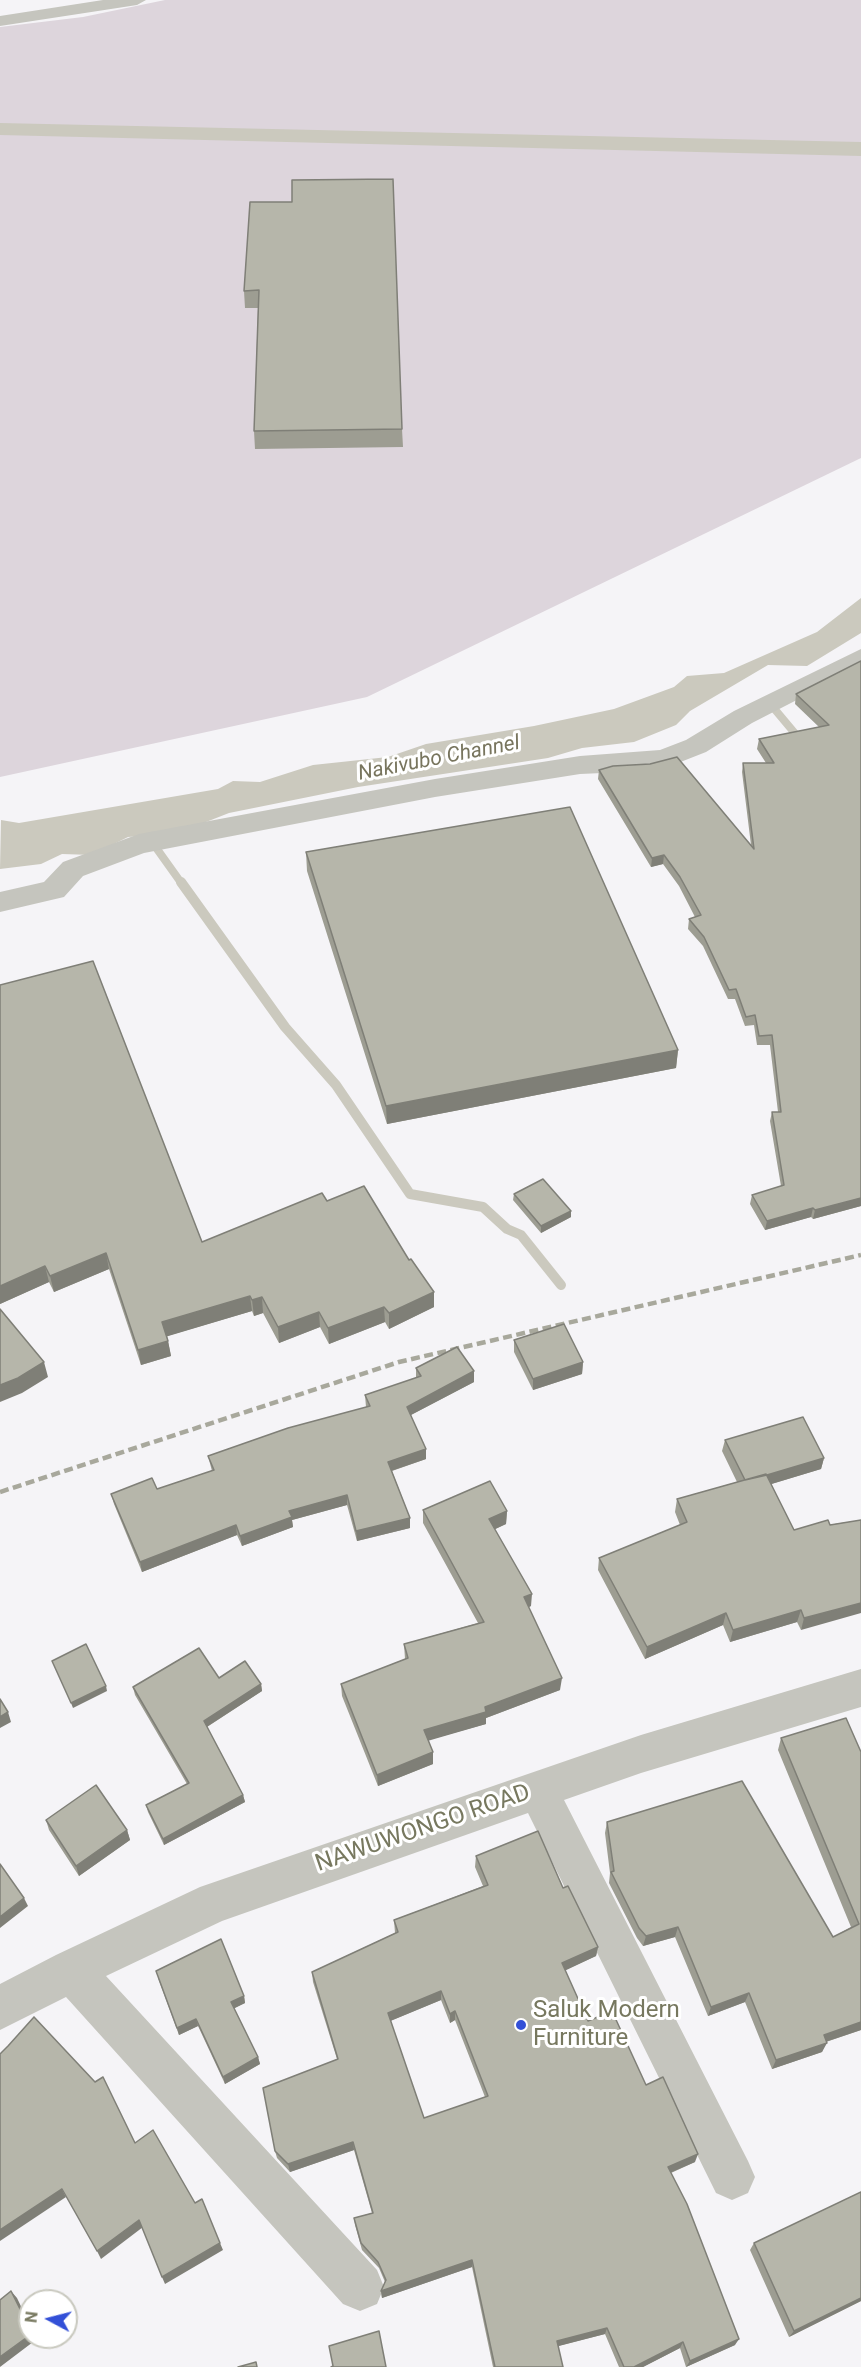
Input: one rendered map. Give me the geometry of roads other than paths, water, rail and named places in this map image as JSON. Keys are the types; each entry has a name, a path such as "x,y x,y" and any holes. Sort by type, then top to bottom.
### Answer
{"street":[{"path":"0,21 138,0"},
{"path":"0,902 54,890 73,869 139,844 435,788 580,765 648,762 668,758 696,746 743,717 861,657"},
{"name":"NAWUWONGO ROAD","path":"0,2008 71,1970 215,1902 641,1754 861,1688"},
{"path":"537,1789 732,2177"},
{"path":"71,1970 360,2287"}],"water":[{"name":"Nakivubo Channel","path":"861,598 861,633 807,666 768,665 690,711 676,725 634,742 582,748 548,758 358,787 229,813 178,833 128,837 92,855 62,854 41,864 0,869 1,820 19,823 218,789 233,781 260,782 313,765 388,757 426,744 534,726 614,709 674,687 687,676 724,673 817,632"}],"waterway":[{"path":"0,129 861,149"},
{"path":"772,706 803,743"},
{"path":"157,849 182,884"},
{"path":"181,882 285,1027 336,1085 410,1194 483,1207 507,1229 521,1235 561,1285"}],"railway":[{"path":"0,1492 399,1362 861,1255"}],"place":[{"name":"Saluk Modern Furniture","path":"521,2025"}]}
